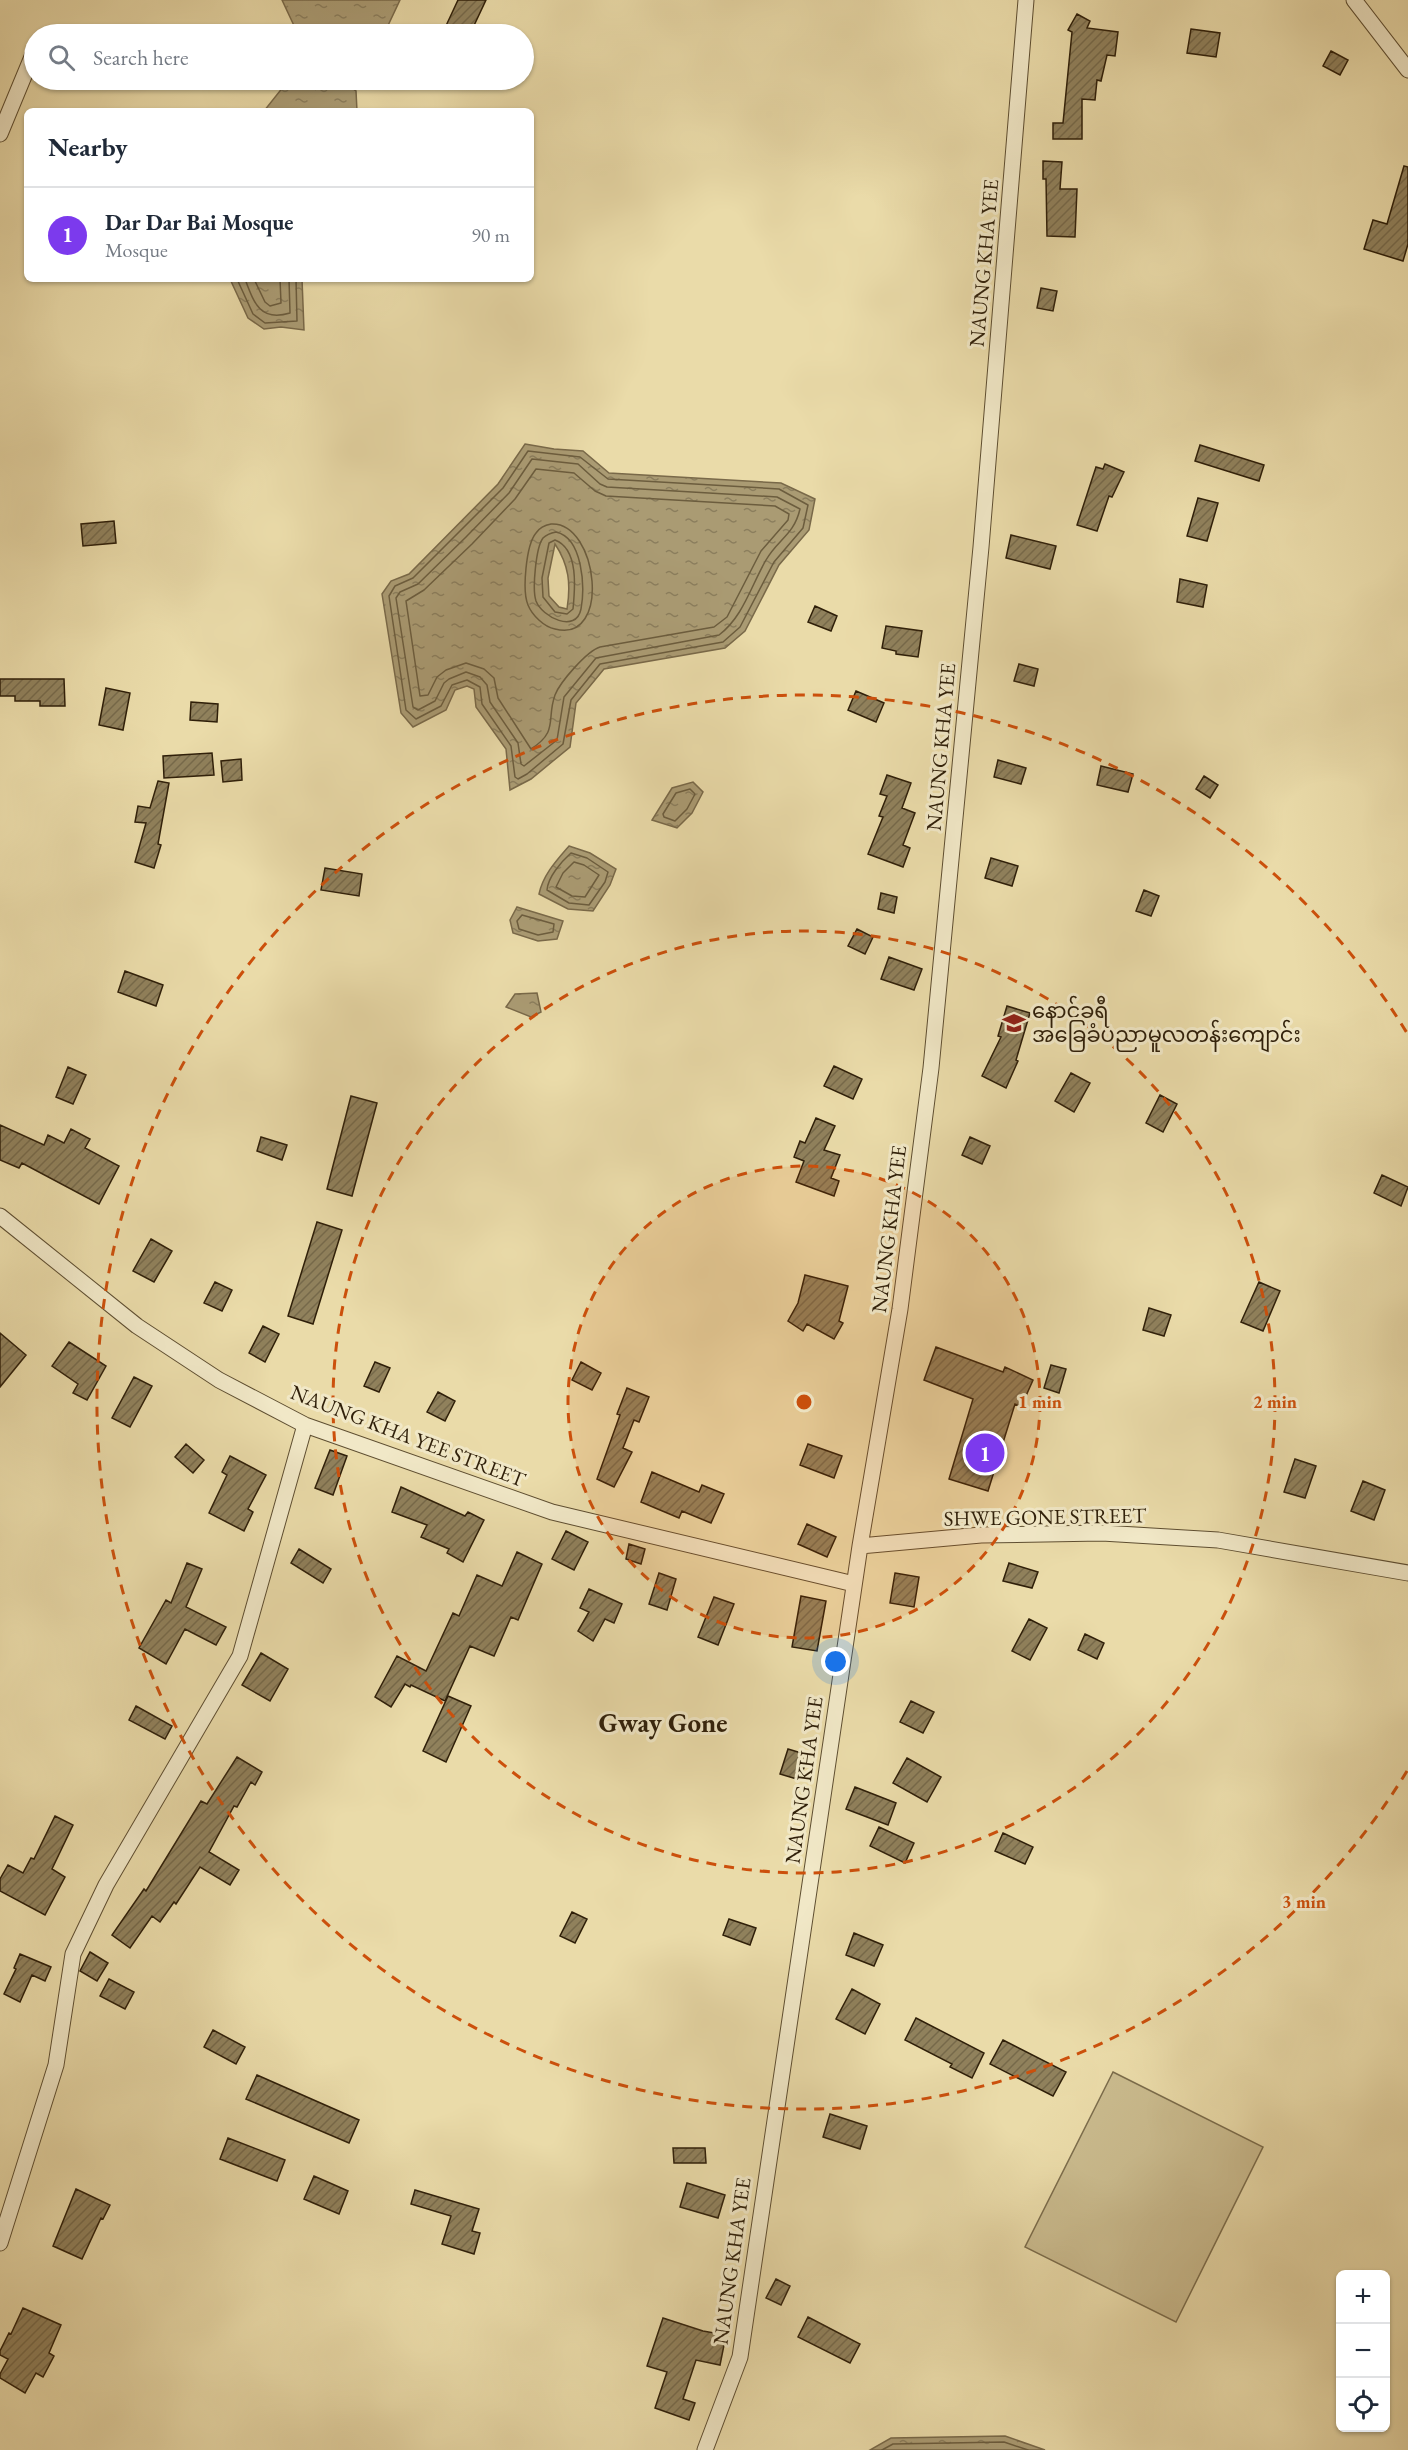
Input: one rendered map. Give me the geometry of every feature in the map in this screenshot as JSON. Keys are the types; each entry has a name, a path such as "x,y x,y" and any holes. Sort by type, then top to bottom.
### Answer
{"street":[{"name":"NAUNG KHA YEE","path":"705,2450 740,2357 854,1584 900,1309 931,1068 981,547 1026,0"},
{"path":"1354,0 1408,70"},
{"path":"0,134 24,76"},
{"name":"NAUNG KHA YEE STREET","path":"0,1216 137,1326 219,1380 305,1425 552,1512 854,1584"},
{"path":"0,2243 56,2065 74,1954 106,1885 240,1656 305,1425"},
{"name":"SHWE GONE STREET","path":"860,1546 981,1535 1102,1533 1218,1540 1408,1573"}],"shaded area":[{"path":"1113,2072 1263,2147 1176,2322 1025,2247"}],"water":[{"path":"282,0 400,0 389,24 293,24"},
{"path":"281,90 356,91 357,108 266,108"},
{"path":"231,282 302,282 304,330 281,327 264,329 248,318"},
{"path":"525,444 583,451 609,473 781,483 815,499 809,530 779,565 745,631 725,648 604,669 576,703 570,747 531,779 510,790 506,749 476,707 474,689 467,686 455,690 446,710 413,727 401,713 382,594 391,581 409,574 498,484","holes":["555,544 568,575 567,609 559,607 549,596 548,578"]},
{"path":"693,782 703,792 692,813 677,828 652,820 672,788"},
{"path":"569,846 590,853 616,869 610,885 593,911 568,909 539,894 547,874"},
{"path":"517,907 563,921 557,939 538,941 513,933 510,920"},
{"path":"537,993 541,1012 531,1017 506,1007 515,994"},
{"path":"1005,2436 1045,2450 870,2450 891,2438"}],"building":[{"path":"458,0 486,0 475,24 447,24"},
{"path":"1077,14 1090,21 1087,28 1118,32 1115,56 1107,55 1101,81 1097,80 1095,100 1082,99 1082,139 1053,139 1053,123 1063,123 1072,32 1068,30"},
{"path":"1191,29 1220,33 1216,57 1187,53"},
{"path":"1331,51 1348,60 1340,75 1323,66"},
{"path":"1043,161 1062,162 1060,189 1077,189 1075,237 1047,236 1046,179 1043,179"},
{"path":"1404,166 1408,167 1408,244 1403,261 1364,249 1373,220 1387,224"},
{"path":"1041,288 1057,291 1053,311 1037,308"},
{"path":"1200,445 1264,465 1259,481 1195,461"},
{"path":"1105,464 1124,472 1112,497 1109,496 1097,531 1077,525 1096,467 1103,469"},
{"path":"1198,498 1218,503 1207,541 1187,536"},
{"path":"114,521 116,543 83,546 81,524"},
{"path":"1011,535 1056,546 1050,569 1006,558"},
{"path":"1180,579 1207,585 1203,607 1177,602"},
{"path":"815,606 837,616 831,631 808,622"},
{"path":"886,626 922,631 918,657 896,654 896,651 882,648"},
{"path":"1019,664 1038,669 1034,686 1014,681"},
{"path":"0,679 64,679 65,706 40,706 40,701 15,701 15,696 0,696"},
{"path":"106,688 130,693 123,730 99,725"},
{"path":"856,691 884,703 876,722 848,710"},
{"path":"191,702 218,704 217,722 190,720"},
{"path":"212,753 214,775 164,778 163,756"},
{"path":"241,759 242,780 223,782 221,761"},
{"path":"998,760 1026,768 1021,784 994,777"},
{"path":"1101,766 1133,774 1128,792 1097,785"},
{"path":"887,775 911,783 902,808 915,813 903,845 910,848 903,867 868,854 883,817 879,816 887,796 880,794"},
{"path":"1204,776 1218,785 1210,798 1196,789"},
{"path":"158,781 169,783 158,844 161,845 154,868 135,862 146,823 135,822 138,806 150,808"},
{"path":"991,858 1018,866 1012,886 985,878"},
{"path":"325,868 362,874 359,896 321,890"},
{"path":"1144,890 1159,896 1151,916 1136,911"},
{"path":"881,893 897,897 894,913 878,909"},
{"path":"857,929 873,937 865,954 848,946"},
{"path":"889,957 922,969 914,990 881,979"},
{"path":"125,971 163,985 156,1006 118,992"},
{"path":"1007,1006 1030,1013 1016,1060 1018,1061 1006,1088 982,1076 1001,1037 998,1036"},
{"path":"834,1066 862,1079 853,1099 824,1086"},
{"path":"68,1067 86,1075 73,1104 56,1097"},
{"path":"1071,1073 1090,1083 1074,1112 1055,1101"},
{"path":"1160,1095 1177,1104 1163,1132 1146,1123"},
{"path":"351,1096 377,1103 352,1196 327,1189"},
{"path":"816,1118 835,1126 824,1150 840,1155 831,1178 839,1181 834,1196 796,1182 804,1161 794,1157 800,1141 805,1143"},
{"path":"0,1125 44,1145 48,1135 64,1143 71,1129 90,1139 85,1148 119,1166 99,1204 22,1163 19,1168 0,1160"},
{"path":"261,1137 287,1145 282,1160 257,1151"},
{"path":"970,1137 990,1146 982,1164 962,1155"},
{"path":"1382,1175 1408,1187 1401,1206 1374,1193"},
{"path":"317,1222 342,1230 313,1324 288,1316"},
{"path":"151,1239 172,1251 154,1282 133,1271"},
{"path":"805,1275 848,1286 839,1321 843,1323 834,1339 807,1324 803,1331 788,1321 798,1303"},
{"path":"215,1282 232,1290 222,1311 204,1303"},
{"path":"1259,1282 1280,1291 1263,1331 1241,1322"},
{"path":"1149,1308 1171,1315 1164,1336 1143,1330"},
{"path":"263,1326 279,1334 265,1362 249,1353"},
{"path":"0,1333 26,1355 0,1387"},
{"path":"69,1342 106,1366 87,1400 73,1393 78,1384 52,1366"},
{"path":"936,1347 1003,1372 1005,1367 1033,1380 1021,1407 1015,1404 988,1491 949,1479 973,1399 924,1380"},
{"path":"375,1362 390,1368 379,1392 364,1386"},
{"path":"581,1362 601,1373 592,1390 572,1380"},
{"path":"1051,1365 1066,1369 1059,1393 1044,1388"},
{"path":"134,1377 152,1386 130,1427 112,1418"},
{"path":"627,1388 649,1397 639,1422 634,1420 623,1448 632,1452 614,1487 597,1479 620,1415 617,1414"},
{"path":"438,1392 455,1401 445,1421 427,1412"},
{"path":"186,1444 204,1460 193,1473 175,1457"},
{"path":"808,1444 842,1456 834,1478 800,1465"},
{"path":"330,1450 347,1456 333,1495 315,1488"},
{"path":"230,1456 266,1475 248,1509 253,1512 244,1531 209,1513 227,1475 222,1472"},
{"path":"1295,1459 1316,1466 1305,1498 1284,1492"},
{"path":"652,1472 699,1492 702,1485 724,1494 711,1523 682,1511 679,1518 641,1502"},
{"path":"1363,1481 1385,1490 1374,1520 1351,1511"},
{"path":"401,1487 465,1516 468,1512 484,1520 463,1562 447,1553 449,1549 421,1537 427,1525 392,1512"},
{"path":"807,1524 836,1537 827,1557 798,1544"},
{"path":"566,1531 588,1542 574,1570 552,1559"},
{"path":"629,1544 645,1549 641,1564 626,1559"},
{"path":"299,1549 331,1569 323,1583 291,1563"},
{"path":"517,1552 542,1564 518,1620 511,1617 494,1656 470,1646 445,1701 405,1684 391,1707 375,1697 397,1656 426,1671 453,1613 459,1616 477,1575 502,1586"},
{"path":"187,1563 202,1569 186,1607 226,1627 216,1645 185,1629 166,1664 139,1648 166,1600 171,1603"},
{"path":"1009,1563 1038,1572 1032,1588 1003,1581"},
{"path":"659,1573 676,1579 667,1610 649,1604"},
{"path":"895,1573 919,1577 914,1607 890,1603"},
{"path":"589,1589 622,1604 614,1623 605,1619 593,1641 578,1631 589,1612 580,1608"},
{"path":"801,1596 826,1601 817,1651 792,1647"},
{"path":"714,1597 734,1604 718,1645 698,1637"},
{"path":"1029,1619 1047,1628 1030,1660 1012,1651"},
{"path":"1085,1634 1104,1643 1097,1659 1078,1650"},
{"path":"261,1653 288,1669 270,1701 242,1685"},
{"path":"448,1696 471,1706 446,1762 423,1751"},
{"path":"911,1701 934,1712 923,1733 900,1722"},
{"path":"136,1706 172,1726 165,1739 129,1720"},
{"path":"788,1749 808,1755 800,1780 780,1774"},
{"path":"237,1757 262,1772 255,1785 251,1782 237,1807 234,1806 209,1852 239,1870 230,1885 200,1867 176,1904 174,1902 160,1922 152,1916 130,1948 112,1935 144,1889 146,1891 201,1801 207,1804"},
{"path":"907,1758 941,1777 927,1802 893,1783"},
{"path":"855,1787 896,1803 888,1825 846,1809"},
{"path":"55,1816 73,1825 52,1869 65,1877 45,1915 0,1891 0,1879 8,1865 23,1873 31,1858 34,1859"},
{"path":"879,1827 914,1843 905,1863 870,1846"},
{"path":"1003,1833 1033,1847 1025,1864 995,1851"},
{"path":"572,1912 587,1919 575,1943 560,1936"},
{"path":"729,1919 756,1928 750,1945 723,1935"},
{"path":"854,1933 883,1945 874,1966 846,1955"},
{"path":"90,1952 108,1963 97,1981 80,1971"},
{"path":"20,1954 51,1967 45,1981 32,1975 20,2002 4,1994 16,1969 14,1968"},
{"path":"109,1979 134,1992 125,2009 100,1996"},
{"path":"852,1989 880,2004 865,2034 836,2019"},
{"path":"916,2018 984,2053 972,2078 950,2067 952,2064 905,2040"},
{"path":"213,2030 245,2047 236,2064 204,2047"},
{"path":"1003,2040 1066,2072 1053,2096 990,2064"},
{"path":"257,2075 359,2120 349,2143 246,2099"},
{"path":"830,2114 867,2126 860,2149 823,2137"},
{"path":"228,2138 285,2160 277,2181 220,2159"},
{"path":"673,2148 705,2148 706,2163 674,2163"},
{"path":"314,2176 348,2191 339,2214 304,2199"},
{"path":"687,2183 725,2195 718,2218 680,2207"},
{"path":"76,2189 110,2205 103,2219 101,2218 82,2259 53,2246"},
{"path":"415,2190 479,2209 472,2231 480,2233 474,2254 442,2244 451,2216 411,2204"},
{"path":"776,2279 790,2286 781,2305 766,2298"},
{"path":"23,2308 61,2325 49,2353 54,2356 43,2377 36,2373 25,2393 0,2378 8,2359 0,2355 0,2351"},
{"path":"808,2317 860,2344 850,2363 798,2337"},
{"path":"663,2318 703,2331 726,2335 720,2365 696,2360 683,2399 695,2403 689,2420 655,2408 667,2372 647,2366"}],"place":[{"name":"နောင်ခရီ အခြေခံပညာမူလတန်းကျောင်း","path":"1014,1023"},
{"name":"Dar Dar Bai Mosque","path":"985,1453"}],"district":[{"name":"Gway Gone","path":"663,1723"}]}
